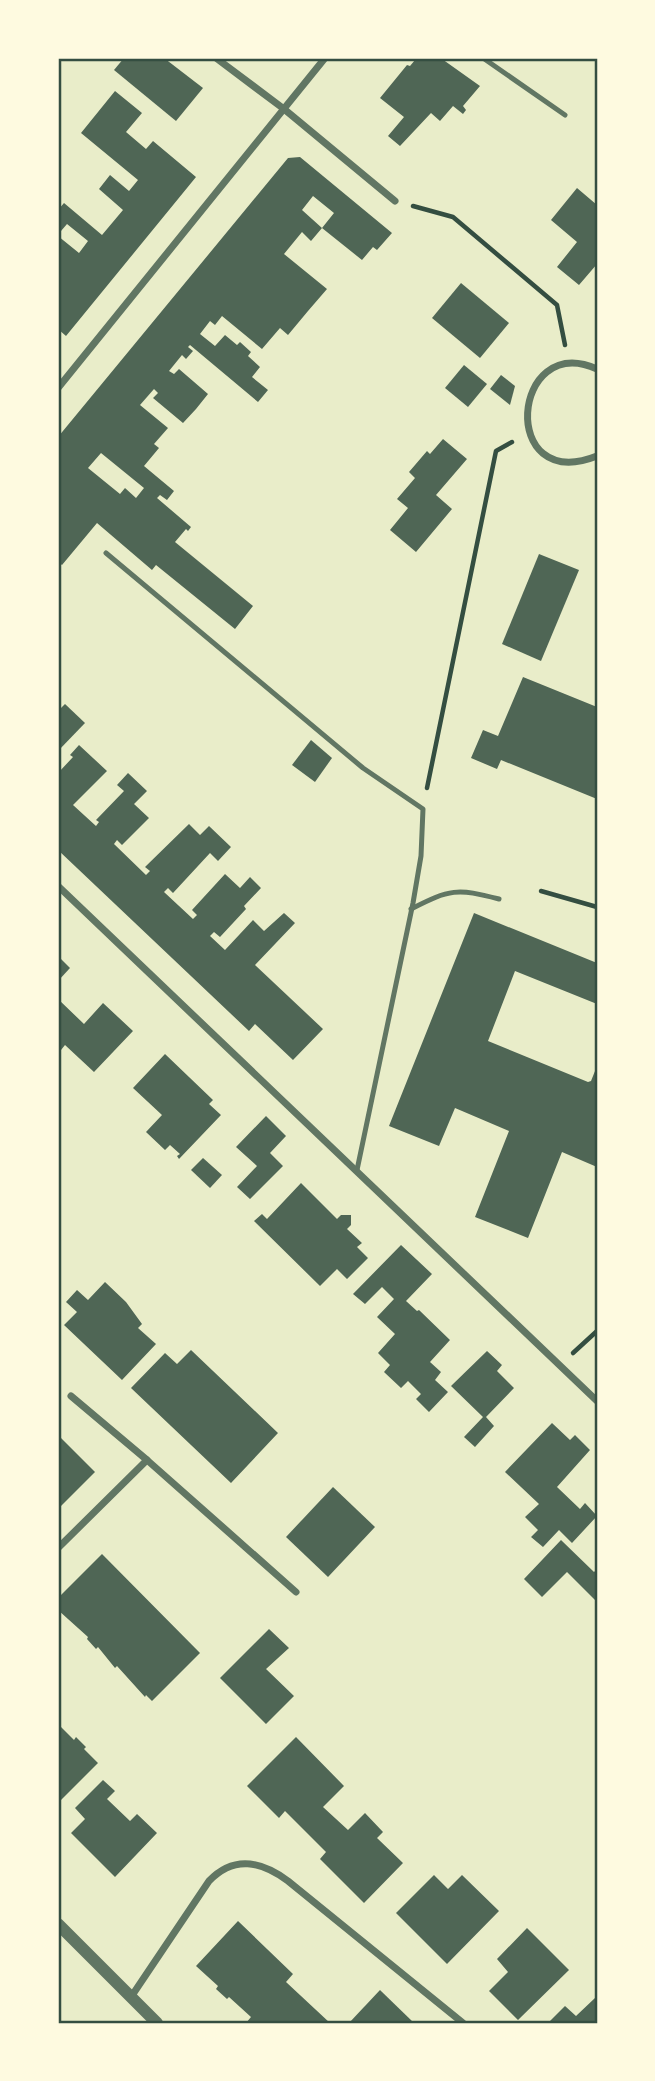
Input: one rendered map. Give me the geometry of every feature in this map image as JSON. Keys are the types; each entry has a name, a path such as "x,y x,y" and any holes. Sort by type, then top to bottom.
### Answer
{"street":[{"path":"216,58 284,109 396,201"},
{"path":"58,387 325,58"},
{"path":"597,369 587,365 569,364 548,373 534,388 526,409 529,432 543,453 554,460 577,462 597,456"},
{"path":"58,886 597,1401"},
{"path":"71,1396 296,1592"},
{"path":"58,1548 147,1460"},
{"path":"131,1997 213,1878 226,1868 250,1862 267,1867 288,1881 463,2023"},
{"path":"58,1924 131,1997 150,2021"}],"lane":[{"path":"483,58 565,115"},
{"path":"106,553 363,768 423,809 421,856 357,1170"},
{"path":"411,909 439,895 466,890 499,899"}],"path":[{"path":"396,201 453,216 557,305 569,364"},
{"path":"423,809 496,451 529,432"},
{"path":"541,891 597,907"},
{"path":"559,1365 597,1331"}],"building":[{"path":"124,58 164,58 203,88 176,121 114,70"},
{"path":"412,58 442,59 480,86 463,106 466,110 463,114 453,106 440,121 431,113 400,146 388,136 404,117 380,98 407,65 410,66 415,60"},
{"path":"115,91 142,113 126,132 146,149 153,141 196,177 66,336 58,329 58,236 79,253 88,241 67,224 61,231 58,228 58,210 64,203 102,235 123,210 99,189 110,175 129,191 138,180 81,133"},
{"path":"300,157 392,233 377,250 373,247 362,260 322,228 311,241 302,232 284,254 327,289 288,335 280,328 262,349 222,316 215,325 210,321 200,334 215,346 225,335 237,345 240,342 251,352 248,356 260,367 252,377 268,390 258,402 190,345 188,347 193,351 186,359 182,355 169,371 174,374 179,369 208,394 196,409 183,423 153,398 158,393 154,389 140,405 168,428 154,444 159,448 144,466 174,491 167,500 160,495 157,498 191,527 175,542 253,606 235,629 156,565 152,570 97,523 62,565 58,562 58,437 288,158","holes":["313,196 334,213 322,228 302,210","101,453 144,488 136,498 125,488 120,494 88,468"]},
{"path":"577,188 597,205 597,264 579,285 557,267 577,242 551,220"},
{"path":"461,283 509,323 480,358 432,318"},
{"path":"464,365 487,384 468,407 445,388"},
{"path":"501,375 515,386 510,405 490,389"},
{"path":"443,439 467,459 436,495 452,509 416,552 390,530 408,508 397,499 415,478 409,472 427,451 430,454"},
{"path":"539,554 579,570 541,661 502,644"},
{"path":"523,677 597,707 597,799 501,760 497,769 471,758 483,730 498,736"},
{"path":"65,704 85,723 58,751 58,711"},
{"path":"311,740 332,758 315,782 292,765"},
{"path":"79,745 107,771 73,805 96,826 99,822 96,820 124,791 117,785 128,773 147,791 134,804 149,818 122,845 117,840 114,844 146,875 150,871 145,867 189,824 200,835 209,826 231,847 218,861 210,853 173,893 168,888 164,892 193,919 197,915 192,910 225,874 240,888 250,877 261,888 220,937 214,932 210,936 225,950 253,920 264,931 284,913 295,923 255,965 323,1029 293,1060 255,1024 249,1031 58,850 58,773 73,757 70,755"},
{"path":"474,913 597,963 597,1004 515,971 488,1041 588,1082 591,1081 597,1066 597,1167 562,1152 528,1238 475,1217 509,1131 455,1108 439,1146 389,1126"},
{"path":"58,956 70,968 58,981"},
{"path":"58,999 84,1024 103,1003 133,1031 94,1072 65,1045 61,1050 58,1046"},
{"path":"165,1054 213,1100 209,1104 221,1115 179,1159 177,1156 180,1154 170,1145 165,1150 146,1132 162,1115 133,1088"},
{"path":"266,1116 286,1136 270,1153 283,1166 250,1199 237,1187 257,1166 236,1147"},
{"path":"203,1158 222,1175 210,1188 191,1170"},
{"path":"301,1183 337,1219 341,1215 351,1215 351,1225 347,1229 362,1243 357,1247 368,1258 347,1279 337,1269 320,1286 254,1221 262,1214 267,1219"},
{"path":"401,1245 432,1274 406,1301 450,1340 430,1362 441,1372 435,1380 448,1392 429,1412 416,1399 421,1394 408,1381 401,1388 384,1372 390,1365 378,1353 395,1334 377,1317 394,1299 382,1287 365,1304 353,1294"},
{"path":"105,1282 126,1302 142,1324 138,1328 156,1344 122,1380 64,1325 77,1312 66,1302 77,1290 88,1300"},
{"path":"191,1350 278,1433 231,1483 131,1388 165,1353 177,1364"},
{"path":"487,1351 502,1365 497,1371 514,1388 486,1417 494,1426 475,1447 464,1437 483,1417 451,1386"},
{"path":"552,1423 570,1440 575,1435 590,1450 557,1487 580,1509 585,1503 597,1516 572,1543 559,1530 543,1547 531,1537 538,1530 525,1517 539,1504 505,1472"},
{"path":"58,1435 95,1472 58,1509"},
{"path":"333,1487 375,1527 328,1577 286,1537"},
{"path":"561,1540 594,1572 597,1569 595,1600 567,1572 542,1597 524,1579"},
{"path":"102,1554 200,1653 152,1701 58,1610 58,1598"},
{"path":"269,1629 289,1648 266,1669 294,1696 266,1724 220,1678"},
{"path":"58,1724 74,1740 76,1737 98,1763 58,1803"},
{"path":"296,1737 344,1786 323,1807 348,1830 365,1813 383,1832 377,1838 403,1863 364,1903 320,1859 326,1852 285,1811 279,1818 247,1786"},
{"path":"103,1780 115,1791 107,1799 130,1821 137,1814 157,1833 115,1877 71,1833 85,1819 75,1808"},
{"path":"434,1875 448,1889 462,1875 499,1911 447,1964 396,1913"},
{"path":"238,1921 293,1974 286,1982 330,2023 246,2023 251,2017 216,1989 218,1986 196,1966"},
{"path":"527,1928 569,1970 518,2020 489,1991 508,1972 497,1959"},
{"path":"380,1990 414,2023 349,2023"},
{"path":"595,1998 597,2023 548,2023 565,2006 576,2016"}]}
